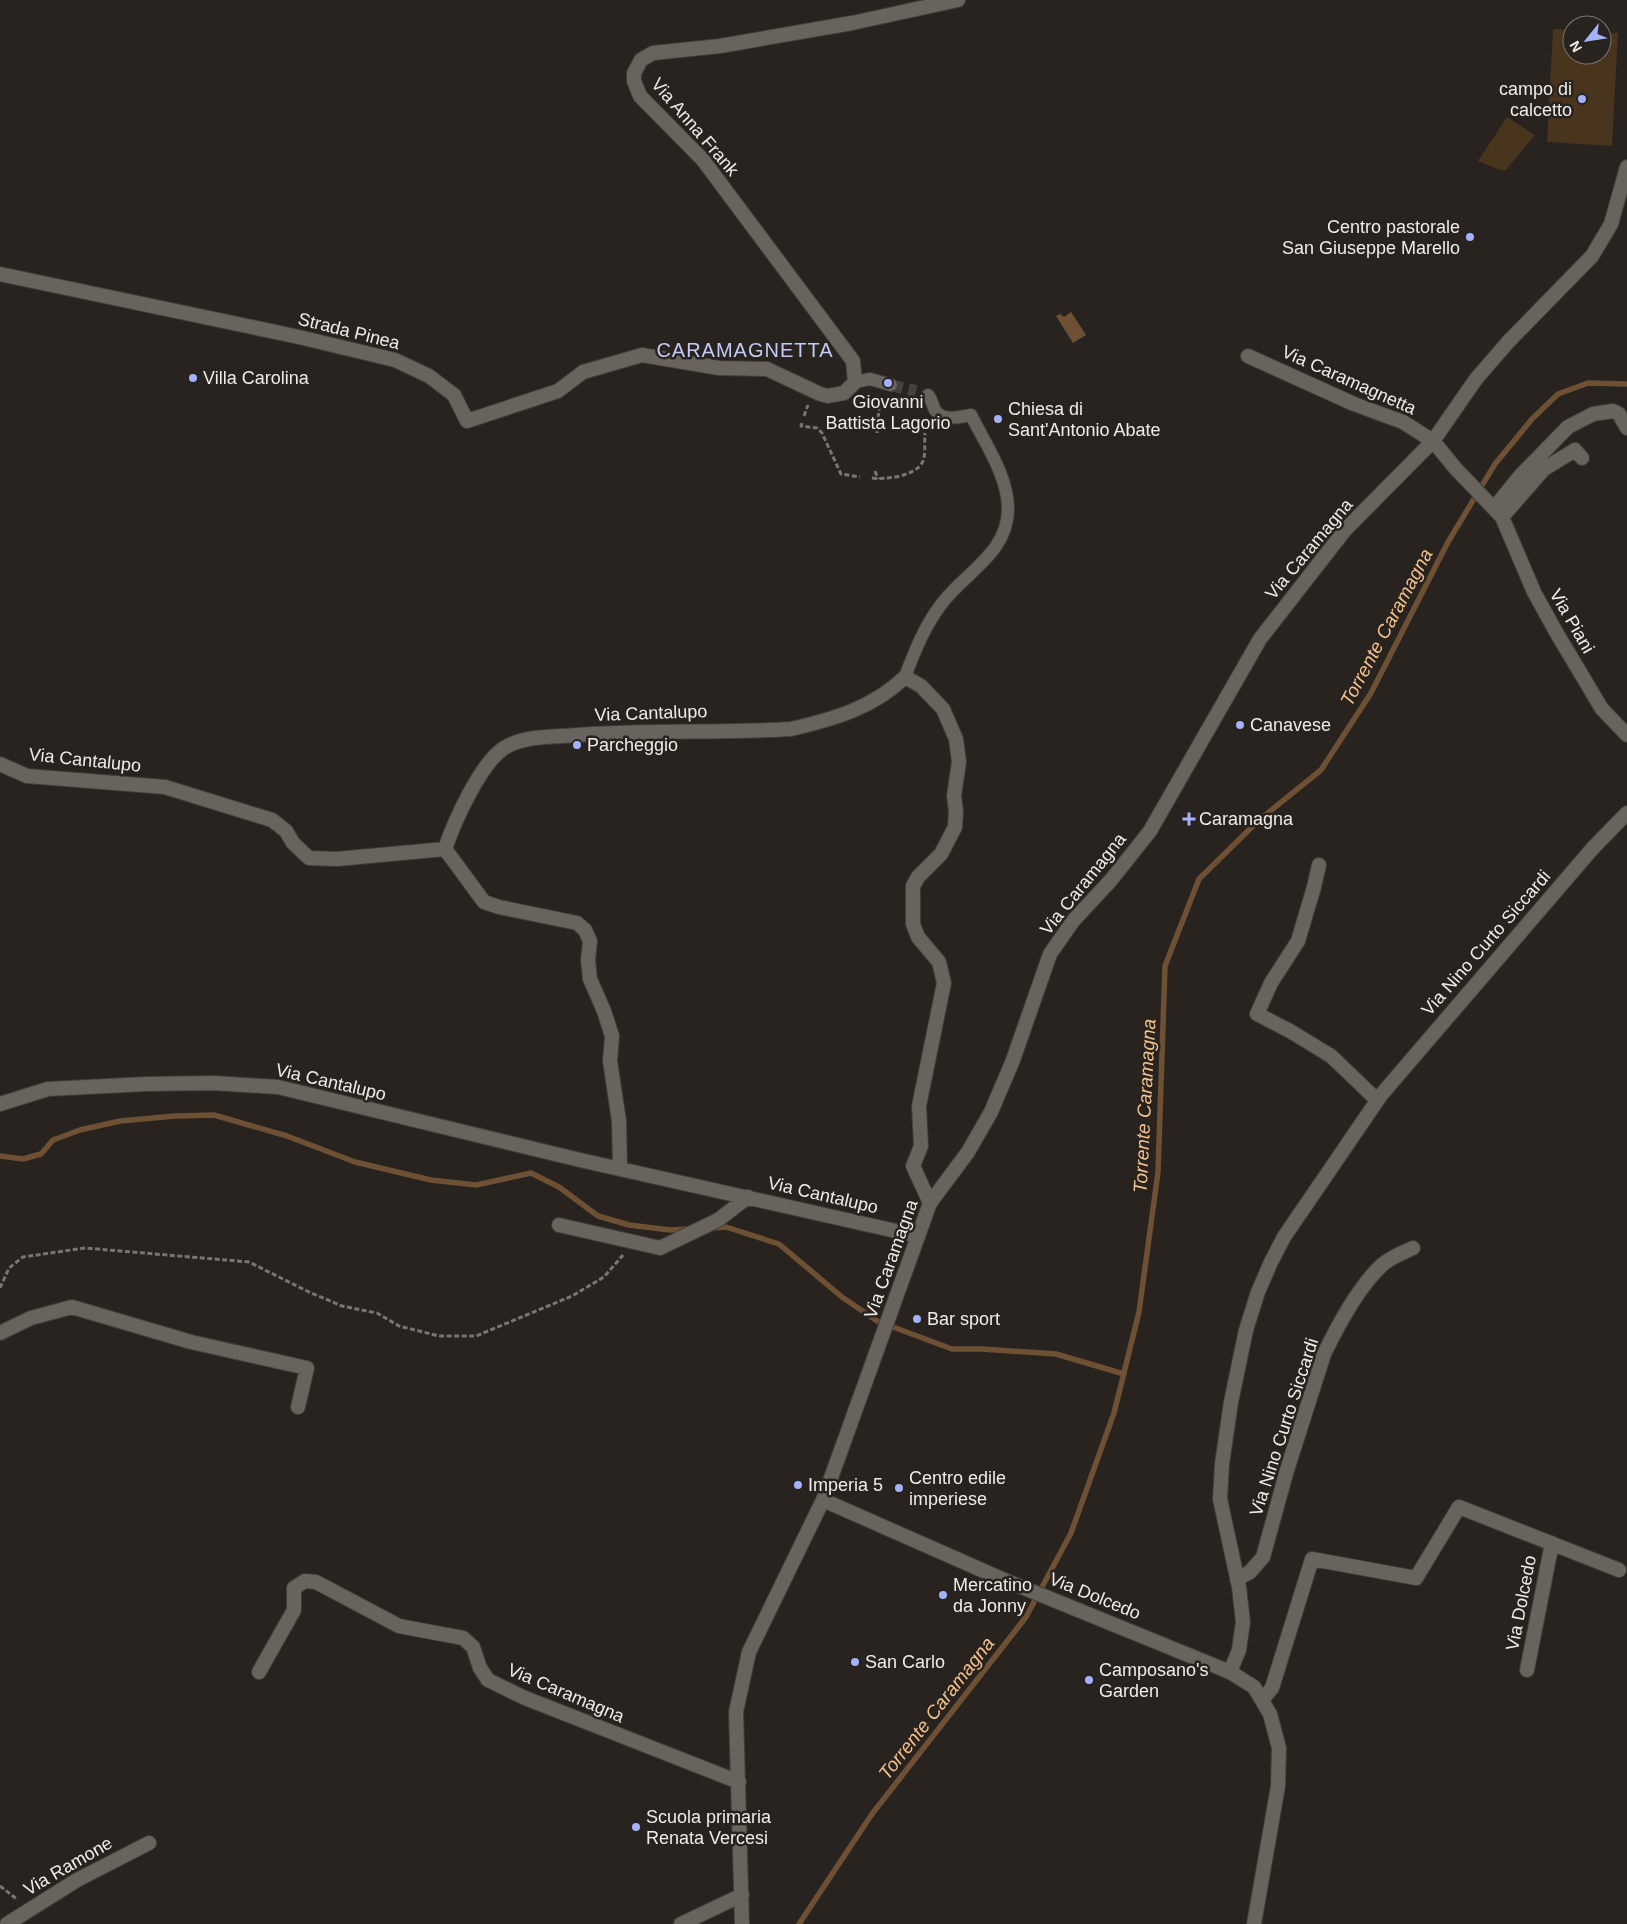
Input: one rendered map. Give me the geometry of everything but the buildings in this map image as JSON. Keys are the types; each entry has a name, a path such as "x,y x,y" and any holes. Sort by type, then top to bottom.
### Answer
{"street":[{"name":"Via Anna Frank","path":"856,382 853,361 702,160 640,96 634,81 634,72 641,60 653,53 720,46 843,25 958,0"},
{"name":"Via Caramagna","path":"742,1924 736,1712 749,1652 823,1500 930,1203 968,1152 991,1112 1013,1060 1050,954 1060,938 1150,831 1260,638 1345,530 1433,441 1476,379 1509,341 1592,256 1611,224 1627,167"},
{"name":"Strada Pinea","path":"0,274 298,337 395,360 429,376 454,395 467,421 558,391 583,372 642,355 718,368 767,369 828,396 844,393 856,382"},
{"name":"Via Caramagnetta","path":"1248,356 1316,387 1403,422 1433,441"},
{"path":"856,382 870,379 886,383"},
{"path":"921,393 935,411 940,414 951,418 971,416 998,472 1008,506 1005,527 996,547 988,558 943,602 920,637 905,677 921,686 943,709 956,739 959,762 954,796 955,827 945,848 916,880 914,886 913,924 918,937 939,962 944,983 919,1106 921,1146 913,1166 930,1203"},
{"path":"1499,512 1521,475 1568,427 1593,414 1613,411 1619,414 1627,428"},
{"name":"Via Piani","path":"1433,441 1456,469 1499,512 1534,592 1556,632 1602,708 1627,734"},
{"path":"1499,512 1544,469 1575,450 1582,458"},
{"name":"Via Cantalupo","path":"0,764 27,776 166,787 272,820 286,831 293,843 309,858 337,860 445,849 463,805 485,769 503,749 516,743 529,739 606,733 791,729 817,723 866,705 888,693 905,677"},
{"name":"Via Nino Curto Siccardi","path":"1230,1672 1239,1650 1243,1622 1237,1579 1220,1499 1231,1402 1246,1330 1258,1292 1284,1238 1377,1100 1586,856 1627,814"},
{"path":"445,849 484,902 499,907 571,921 581,926 588,935 591,947 588,960 590,979 604,1011 612,1036 610,1061 619,1121 620,1169"},
{"path":"1319,864 1298,941 1271,983 1257,1014 1290,1030 1331,1056 1377,1100"},
{"name":"Via Cantalupo","path":"0,1104 48,1089 213,1083 278,1087 620,1169 918,1236"},
{"name":"Via Cantalupo","path":"559,1225 660,1248 718,1220 748,1197"},
{"name":"Via Nino Curto Siccardi","path":"1237,1579 1250,1572 1263,1556 1287,1470 1324,1354 1332,1336 1346,1313 1381,1266 1394,1256 1413,1248"},
{"path":"0,1333 31,1318 72,1307 191,1342 307,1368 298,1407"},
{"name":"Via Dolcedo","path":"823,1500 1002,1579 1230,1672 1254,1687 1270,1714 1279,1748 1278,1786 1254,1924"},
{"name":"Via Dolcedo","path":"1262,1700 1272,1688 1312,1559 1416,1578 1458,1507 1619,1570"},
{"name":"Via Dolcedo","path":"1526,1670 1552,1543"},
{"name":"Via Caramagna","path":"259,1672 294,1610 294,1588 305,1581 316,1582 399,1626 462,1638 473,1647 480,1668 488,1680 517,1694 739,1782"},
{"name":"Via Ramone","path":"7,1924 77,1880 149,1843"},
{"path":"681,1924 742,1895"}],"path":[{"path":"877,433 886,383"},
{"path":"802,423 801,426 817,428 822,433 841,474 860,477"},
{"path":"872,478 903,476 919,467 924,458 925,433"},
{"path":"875,471 878,479"},
{"path":"0,1288 9,1268 23,1257 85,1248 249,1262 309,1292 342,1306 377,1313 399,1326 439,1336 476,1336 572,1296 604,1276 633,1242"},
{"path":"0,1886 30,1909"}],"shaded area":[{"name":"campo di calcetto","path":"1553,29 1562,29 1562,65 1612,65 1612,33 1618,33 1612,146 1547,142"},
{"path":"1507,117 1535,135 1506,170 1500,170 1478,161"},
{"path":"1071,312 1086,335 1073,343 1056,316 1060,314 1064,317"}],"waterway":[{"name":"Torrente Caramagna","path":"799,1924 872,1814 1026,1617 1071,1533 1114,1413 1139,1312 1158,1172 1165,966 1199,879 1258,821 1321,770 1371,693 1448,542 1495,464 1532,419 1558,394 1588,383 1627,384"},
{"path":"0,1156 23,1159 41,1154 53,1140 80,1130 120,1121 214,1115 287,1136 355,1162 431,1180 476,1185 531,1173 559,1187 598,1216 629,1225 670,1230 689,1229"},
{"path":"711,1228 726,1227 779,1244 842,1297 877,1321 952,1349 1056,1354 1124,1374"}],"tunnel":[{"path":"891,385 916,391"}],"place":[{"name":"campo di calcetto","path":"1582,99"},
{"name":"Centro pastorale San Giuseppe Marello","path":"1470,237"},
{"name":"Villa Carolina","path":"193,378"},
{"name":"Giovanni Battista Lagorio","path":"888,383"},
{"name":"Chiesa di Sant'Antonio Abate","path":"998,419"},
{"name":"Canavese","path":"1240,725"},
{"name":"Parcheggio","path":"577,745"},
{"name":"Caramagna","path":"1189,819"},
{"name":"Bar sport","path":"917,1319"},
{"name":"Imperia 5","path":"798,1485"},
{"name":"Centro edile imperiese","path":"899,1488"},
{"name":"Mercatino da Jonny","path":"943,1595"},
{"name":"San Carlo","path":"855,1662"},
{"name":"Camposano's Garden","path":"1089,1680"},
{"name":"Scuola primaria Renata Vercesi","path":"636,1827"}],"district":[{"name":"CARAMAGNETTA","path":"745,350"}]}
